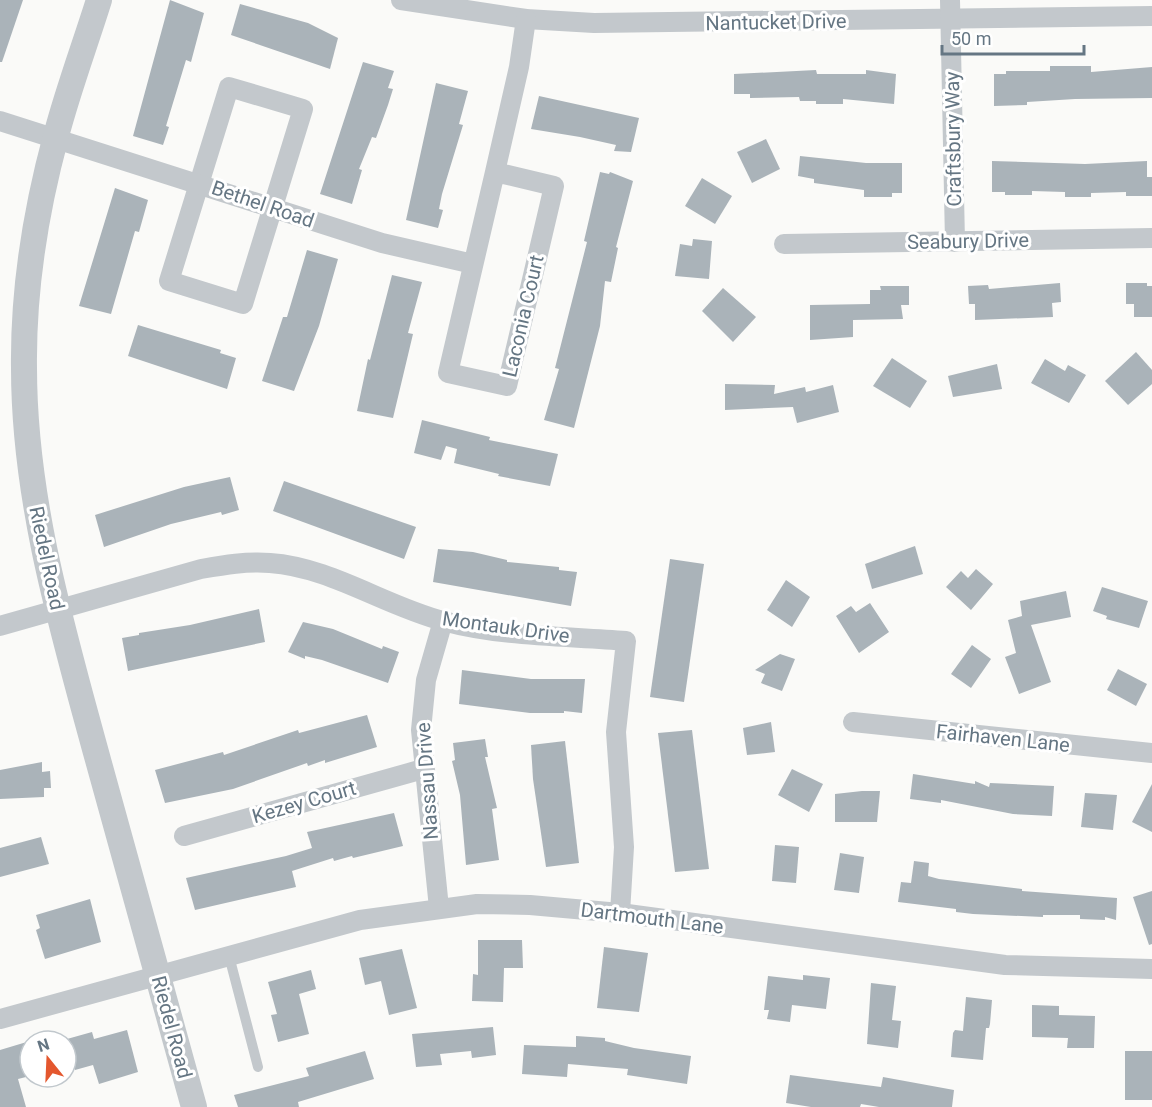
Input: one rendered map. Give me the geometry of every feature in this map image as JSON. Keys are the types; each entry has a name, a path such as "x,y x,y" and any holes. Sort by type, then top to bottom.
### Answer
{"street":[{"name":"Riedel Road","path":"99,0 55,137 37,226 26,306 23,366 31,476 57,610 194,1107"},
{"name":"Nantucket Drive","path":"401,0 526,19 628,23 1152,16"},
{"name":"Craftsbury Way","path":"950,0 955,242"},
{"name":"Laconia Court","path":"495,172 554,186 507,386 448,373 519,67 526,19"},
{"path":"229,87 303,110 273,207 243,304 169,281 229,87"},
{"name":"Bethel Road","path":"0,121 382,243 473,264"},
{"name":"Seabury Drive","path":"784,244 1152,238"},
{"name":"Montauk Drive","path":"0,626 201,569 233,564 270,563 324,577 442,621 501,631 626,641 616,732 624,847 620,913"},
{"name":"Nassau Drive","path":"439,908 423,769 422,705 442,621"},
{"name":"Fairhaven Lane","path":"853,722 1152,753"},
{"name":"Kezey Court","path":"184,836 423,769"},
{"name":"Dartmouth Lane","path":"0,1019 360,920 439,908 530,905 620,913 936,957 1065,968 1152,969"}],"lane":[{"path":"229,956 258,1067"}],"building":[{"path":"0,0 23,0 2,62 0,62"},
{"path":"170,0 204,13 191,62 186,60 166,126 169,127 163,145 133,136"},
{"path":"240,4 308,23 338,38 330,69 231,35"},
{"path":"363,62 394,71 388,88 393,89 376,138 372,137 359,169 362,170 352,204 320,194"},
{"path":"1050,66 1091,66 1091,72 1152,67 1152,98 1075,99 1027,102 1027,105 994,106 994,74 1006,74 1006,71 1050,71"},
{"path":"816,70 817,74 866,74 866,70 896,74 894,104 843,99 843,104 816,104 816,101 800,101 799,97 750,98 750,94 734,94 734,74"},
{"path":"436,83 468,91 459,124 463,125 442,194 439,209 443,210 438,228 406,220"},
{"path":"539,96 639,118 631,152 614,151 616,145 531,129"},
{"path":"766,139 780,169 752,183 737,152"},
{"path":"800,156 866,163 902,163 902,193 892,193 892,197 864,197 864,190 814,183 814,179 798,176"},
{"path":"992,161 1085,164 1147,161 1147,177 1152,177 1152,196 1126,196 1126,192 1091,193 1091,197 1065,197 1065,192 1032,191 1032,195 1005,195 1005,192 992,192"},
{"path":"600,172 609,174 610,172 633,181 616,247 618,248 611,282 605,281 600,326 574,428 544,420 559,369 555,368 587,242 584,241"},
{"path":"702,178 732,196 715,224 685,206"},
{"path":"115,188 148,200 139,232 135,231 111,314 79,306"},
{"path":"693,239 712,241 709,279 675,276 680,244 692,246"},
{"path":"307,250 338,259 319,326 294,391 262,381 283,317 287,317"},
{"path":"392,275 422,282 408,333 413,334 393,418 357,411 368,359 370,360"},
{"path":"1060,283 1061,302 1052,303 1053,317 975,320 975,304 969,304 968,286 988,285 989,289"},
{"path":"1126,283 1147,283 1147,286 1152,286 1152,317 1134,317 1134,304 1126,304"},
{"path":"880,286 909,286 909,305 901,305 903,319 853,320 853,337 810,340 810,305 870,304 870,290 881,290"},
{"path":"723,288 756,317 733,342 702,311"},
{"path":"138,325 221,350 220,353 236,358 227,389 128,356"},
{"path":"1136,352 1152,370 1152,384 1128,405 1105,381"},
{"path":"892,358 927,381 910,408 873,386"},
{"path":"1045,359 1065,371 1068,365 1086,375 1069,403 1031,383"},
{"path":"997,364 1002,389 953,397 948,376"},
{"path":"725,384 775,385 774,394 805,387 806,392 833,385 839,412 797,423 793,407 725,410"},
{"path":"422,420 490,437 489,440 558,454 550,486 498,476 499,474 454,463 457,449 446,446 441,460 414,453"},
{"path":"230,477 239,510 171,524 104,547 95,515 184,487"},
{"path":"284,481 416,527 404,559 273,511"},
{"path":"915,546 923,574 872,589 865,564"},
{"path":"438,549 473,552 507,560 507,562 559,567 559,570 577,572 571,606 433,582"},
{"path":"670,559 704,564 684,702 650,697"},
{"path":"976,569 993,584 971,610 946,587 961,571 968,578"},
{"path":"786,580 810,597 792,627 767,610"},
{"path":"1102,587 1148,601 1139,628 1106,619 1107,616 1093,611"},
{"path":"1066,591 1071,617 1031,625 1051,682 1019,694 1005,657 1016,653 1008,620 1022,616 1020,601"},
{"path":"870,603 889,632 859,653 836,616 851,606 856,612"},
{"path":"259,609 265,642 128,671 122,638"},
{"path":"303,622 333,629 382,649 383,646 399,652 388,683 322,660 305,656 305,659 288,652"},
{"path":"972,645 991,659 971,688 951,674"},
{"path":"780,654 795,659 782,691 761,683 765,674 755,670"},
{"path":"1118,669 1147,684 1136,706 1107,690"},
{"path":"462,670 531,679 585,679 582,713 564,711 564,713 530,713 459,704"},
{"path":"367,715 377,747 325,763 325,760 308,766 307,763 233,789 165,803 155,770 223,752 224,755 298,730 299,733"},
{"path":"771,722 775,752 747,755 743,728"},
{"path":"692,730 709,869 675,872 658,733"},
{"path":"485,739 488,757 485,757 497,808 492,809 499,860 466,865 460,795 452,761 455,760 453,743"},
{"path":"565,741 579,863 546,867 533,779 531,745"},
{"path":"42,762 42,772 50,771 51,788 44,788 44,797 0,799 0,770"},
{"path":"792,769 823,784 809,812 778,795"},
{"path":"913,774 975,784 975,781 989,787 990,783 1054,786 1052,816 1013,814 941,800 941,803 910,799"},
{"path":"1152,784 1152,832 1132,822"},
{"path":"880,791 877,822 835,822 835,794"},
{"path":"1085,793 1117,795 1113,830 1081,827"},
{"path":"394,813 403,846 353,858 352,856 334,861 333,858 292,871 296,887 195,910 186,878 312,848 307,832"},
{"path":"41,837 49,864 0,877 0,848"},
{"path":"775,845 799,847 796,883 772,881"},
{"path":"840,853 864,857 859,893 834,890"},
{"path":"914,861 929,863 928,876 939,879 1022,889 1022,891 1117,898 1116,920 1105,917 1105,920 1080,919 1080,915 1043,915 1043,917 973,914 956,912 956,909 898,902 901,882 911,883"},
{"path":"1152,891 1152,944 1149,945 1133,897"},
{"path":"90,899 101,942 45,959 36,930 40,928 36,915"},
{"path":"478,940 522,940 523,968 504,968 503,1002 472,1001 473,974 478,975"},
{"path":"604,947 648,953 639,1012 597,1008"},
{"path":"402,949 417,1008 389,1015 381,981 365,985 359,958"},
{"path":"311,970 316,989 299,994 309,1034 278,1042 271,1015 277,1014 268,982"},
{"path":"803,975 830,978 826,1009 792,1005 790,1022 767,1019 769,1010 764,1010 768,976 803,980"},
{"path":"871,983 896,986 892,1020 901,1021 898,1048 867,1044"},
{"path":"966,997 992,1000 983,1060 951,1057 953,1033 955,1030 963,1031"},
{"path":"1032,1005 1059,1006 1059,1015 1095,1016 1094,1048 1067,1048 1068,1038 1032,1037"},
{"path":"493,1027 496,1055 472,1058 471,1051 440,1054 442,1065 416,1067 412,1034"},
{"path":"127,1030 138,1072 99,1084 93,1065 78,1069 78,1036 92,1032 94,1039"},
{"path":"576,1036 605,1038 605,1041 634,1048 691,1056 687,1084 627,1075 628,1069 568,1064 567,1077 522,1074 524,1045 576,1047"},
{"path":"18,1045 18,1089 21,1089 26,1107 0,1107 0,1050"},
{"path":"365,1051 374,1079 298,1102 299,1107 238,1107 234,1095 309,1076 306,1068"},
{"path":"1125,1051 1152,1051 1152,1100 1125,1100"},
{"path":"790,1075 881,1087 883,1077 954,1090 952,1107 879,1107 861,1104 860,1107 811,1107 786,1103"}]}
